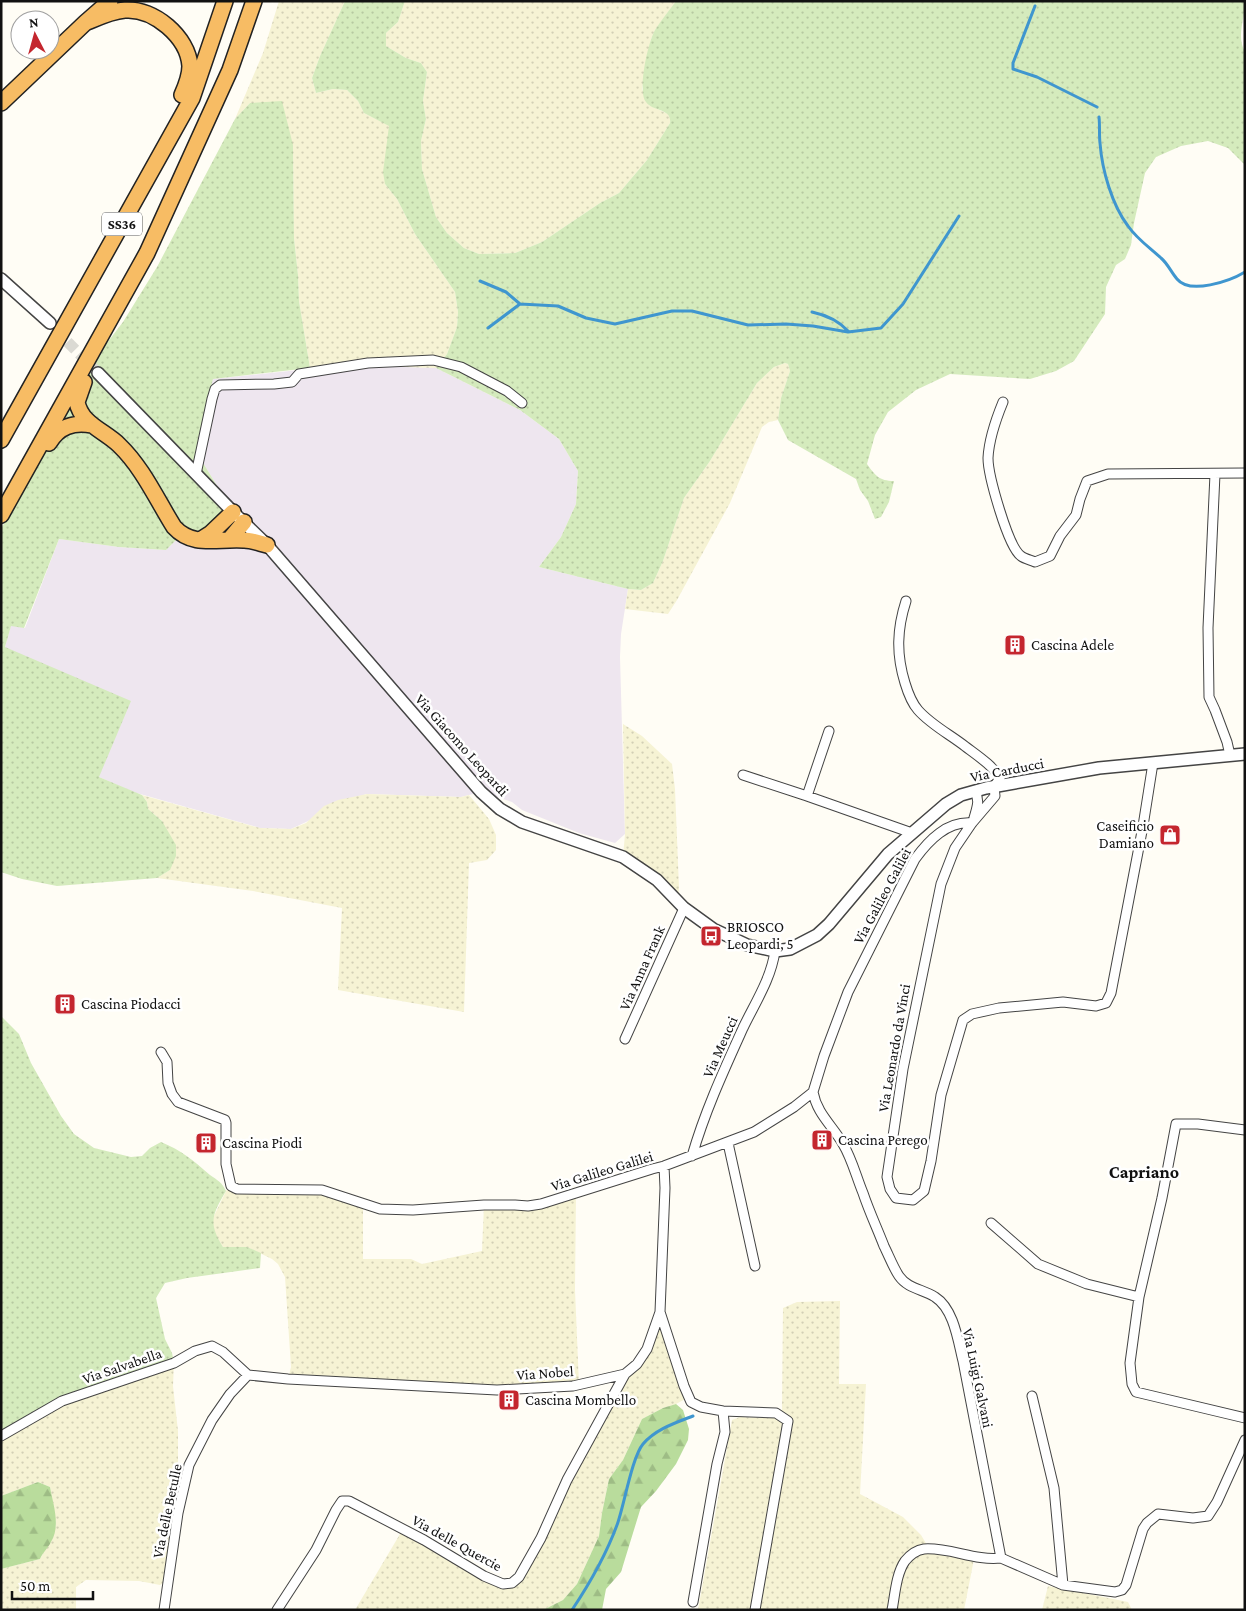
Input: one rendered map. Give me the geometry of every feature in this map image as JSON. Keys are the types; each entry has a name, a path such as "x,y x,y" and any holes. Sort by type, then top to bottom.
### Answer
{"highway":[{"path":"1,103 110,1"},
{"name":"SS36","path":"1,440 192,98 225,1"},
{"name":"SS36","path":"1,515 147,253 230,70 254,1"},
{"path":"85,23 109,12 128,10 147,14 164,22 177,35 186,50 190,65 181,98 132,190 106,254"},
{"path":"147,253 136,286 78,396 79,410 82,416 113,440 133,461 164,512 181,535 199,540 245,540 271,549"},
{"path":"1,527 50,440 57,432 72,424 92,424"},
{"path":"199,540 238,517"},
{"path":"229,540 238,517"}],"street":[{"path":"1,279 50,324"},
{"path":"196,474 212,399 215,389 220,385 292,382 300,374 368,363 433,360 469,371 507,391 522,402"},
{"name":"Via Giacomo Leopardi","path":"98,373 271,549 481,792 500,810 522,822 623,857 657,880 684,908 713,929 754,947 775,951"},
{"path":"1003,402 996,418 991,440 988,457 989,473 1005,528 1020,556 1036,562 1050,556 1060,536 1076,514 1087,481 1108,474 1245,473"},
{"path":"1215,474 1209,598 1209,697 1227,742 1230,755"},
{"path":"906,601 900,622 898,644 900,666 910,700 919,712 954,737 997,773 1000,778 994,787"},
{"path":"807,796 829,731"},
{"name":"Via Carducci","path":"775,951 790,949 817,935 829,924 882,861 953,799 975,791 1100,768 1245,754"},
{"name":"Via Leonardo da Vinci","path":"994,787 995,796 972,823 950,858 936,904 903,1069 887,1177 890,1189 896,1198 913,1200 924,1191 931,1161 941,1096 963,1020 972,1014 999,1008 1063,1002 1096,1006 1106,1003 1111,993 1153,763"},
{"path":"743,775 912,833"},
{"name":"Via Leonardo da Vinci","path":"972,823 978,804 975,791"},
{"name":"Via Galileo Galilei","path":"161,1052 168,1062 168,1083 172,1094 178,1102 221,1118 226,1123 228,1174 231,1186 237,1189 322,1190 380,1209 413,1210 484,1205 528,1206 541,1204 664,1166 728,1143 754,1132 779,1117 813,1092 824,1056 848,992 915,859 922,849 945,829 958,823 972,823"},
{"name":"Via Anna Frank","path":"625,1039 684,908"},
{"name":"Via Meucci","path":"692,1156 709,1105 741,1032 768,979 775,951"},
{"name":"Via Luigi Galvani","path":"813,1092 821,1116 842,1142 851,1159 877,1229 900,1277 911,1286 936,1297 950,1315 963,1361 1002,1558"},
{"path":"1245,1130 1198,1124 1176,1124 1162,1198 1139,1297 1130,1364 1132,1384 1136,1392 1245,1418"},
{"path":"728,1143 755,1266"},
{"path":"625,1374 637,1364 647,1349 660,1312 666,1188 664,1166"},
{"path":"991,1223 1038,1264 1087,1284 1139,1297"},
{"path":"660,1312 691,1402 701,1407 723,1411 776,1413 788,1421 755,1610"},
{"name":"Via Salvabella","path":"1,1436 62,1400 174,1363 195,1351 212,1346 223,1352 248,1375"},
{"name":"Via Nobel","path":"248,1375 288,1379 497,1390 573,1386 625,1374"},
{"name":"Via delle Quercie","path":"277,1610 316,1550 336,1510 342,1502 349,1501 424,1540 484,1576 503,1584 512,1583 519,1577 540,1538 567,1480 625,1374"},
{"name":"Via delle Betulle","path":"164,1610 178,1512 190,1465 212,1420 230,1394 248,1375"},
{"path":"1032,1396 1054,1488 1063,1585"},
{"path":"693,1602 717,1464 725,1432 723,1411"},
{"path":"892,1610 901,1569 905,1562 916,1552 923,1549 934,1549 982,1558 1002,1558 1063,1585 1116,1592 1122,1590 1126,1585 1143,1529 1147,1523 1153,1517 1163,1514 1194,1518 1208,1516 1217,1502 1245,1440"}],"shaded area":[{"path":"279,1 345,1 312,78 316,93 333,89 347,90 358,101 364,113 390,126 385,184 397,199 415,234 455,292 458,312 457,327 447,354 436,368 345,365 310,368 299,301 294,238 293,145 250,103 235,119 263,53"},
{"path":"405,1 676,1 655,30 651,39 642,89 649,105 668,114 670,123 647,160 619,193 600,203 542,242 515,253 479,254 464,248 447,233 436,217 422,169 421,141 426,119 423,101 427,72 421,63 406,58 386,46 386,33 398,22"},
{"path":"785,363 788,364 790,371 781,398 778,420 769,422 762,427 730,503 668,614 625,609 628,589 641,590 653,583 663,561 684,498 710,461 757,383 774,367"},
{"path":"345,365 436,368 520,410 559,439 578,471 576,504 561,537 539,567 628,589 621,634 620,657 625,834 615,843 579,833 522,810 512,802 481,792 461,797 366,794 291,829 260,828 133,792 99,777 5,647 11,625 25,628 59,539 119,547 166,550 181,535 266,544 233,512 197,453 202,422 213,379"},
{"path":"623,724 642,736 672,764 675,789 678,902 623,857 625,834"},
{"path":"367,794 461,797 469,795 489,819 496,835 496,850 487,860 469,863 464,1012 338,990 342,908 253,891 157,878 170,870 162,821 148,809 147,802 142,795 260,828 291,829 306,823 324,806 338,800"},
{"path":"231,1186 322,1190 363,1203 363,1259 411,1259 422,1264 482,1251 484,1205 515,1205 576,1194 575,1290 579,1385 539,1389 288,1379 291,1367 285,1277 278,1264 272,1259 247,1247 223,1247 215,1234 212,1220 226,1191"},
{"path":"840,1301 839,1384 866,1384 860,1494 903,1517 921,1535 930,1550 975,1554 964,1610 698,1610 732,1420 740,1417 766,1418 782,1410 783,1308 797,1302"},
{"path":"660,1312 689,1397 642,1419 623,1460 609,1479 599,1536 577,1584 563,1600 543,1610 355,1610 403,1529 484,1576 512,1583 625,1374 637,1364"},
{"path":"174,1363 173,1386 178,1431 178,1463 182,1483 167,1581 160,1585 139,1581 86,1580 76,1587 76,1610 1,1610 1,1569 40,1559 51,1542 56,1525 50,1487 38,1482 1,1496 1,1436 62,1401"},
{"path":"1048,1586 1128,1602 1132,1610 1042,1610"}],"green space":[{"path":"345,1 405,1 398,22 386,33 386,46 406,58 421,63 427,72 423,101 426,119 421,141 422,169 436,217 447,233 464,248 479,254 515,253 542,242 600,203 619,193 647,160 670,123 670,118 665,112 646,102 643,88 644,66 652,36 676,1 1245,1 1241,40 1245,52 1245,165 1228,148 1208,141 1181,146 1156,157 1145,173 1131,245 1125,259 1116,265 1106,287 1105,314 1074,361 1056,371 1030,379 950,374 916,390 888,412 875,435 867,464 878,477 894,481 889,502 881,517 875,519 856,479 788,440 778,420 781,398 790,371 788,364 785,363 774,367 757,383 710,461 684,498 663,561 653,583 641,590 628,589 539,567 561,537 576,504 578,471 559,439 520,410 436,368 447,354 457,327 458,312 455,292 415,234 397,199 385,184 383,172 389,126 364,113 358,101 347,90 333,89 316,93 312,78"},
{"path":"282,101 293,145 294,238 299,301 310,368 213,379 202,422 197,453 233,512 211,533 181,535 166,550 119,547 59,539 24,628 11,626 5,647 131,701 99,777 142,795 147,802 148,809 162,821 176,845 176,856 170,870 157,878 57,886 22,879 1,872 1,529 100,352 123,322 157,267 235,119 250,103"},
{"path":"1,1016 19,1034 31,1063 61,1116 74,1134 94,1148 131,1157 142,1156 150,1148 161,1142 181,1152 223,1185 226,1191 214,1219 215,1232 223,1247 247,1247 261,1253 260,1268 187,1278 165,1283 156,1298 165,1339 172,1353 174,1363 62,1401 1,1436"},
{"path":"676,1404 683,1410 689,1429 688,1440 676,1464 656,1491 641,1507 621,1572 606,1589 602,1610 543,1610 563,1600 577,1584 599,1536 609,1479 623,1460 642,1419 663,1408"},
{"path":"38,1482 50,1487 56,1522 54,1536 40,1559 1,1569 1,1496"}],"waterway":[{"path":"1035,6 1013,63 1013,69 1037,77 1097,107"},
{"path":"1099,117 1101,153 1109,187 1122,218 1135,235 1163,260 1183,284 1191,286 1210,285 1245,272"},
{"path":"480,281 506,292 520,304 558,306 586,318 615,324 672,311 692,311 748,325 786,324 848,332 881,328 903,304 959,216"},
{"path":"488,328 520,304"},
{"path":"812,312 831,318 848,331"},
{"path":"572,1610 597,1569 613,1536 639,1450 648,1439 660,1430 693,1416"}],"tunnel":[{"path":"56,330 98,373"}],"place":[{"name":"Cascina Adele","path":"1015,645"},
{"name":"Caseificio Damiano","path":"1170,835"},
{"name":"BRIOSCO Leopardi, 5","path":"711,936"},
{"name":"Cascina Piodacci","path":"65,1004"},
{"name":"Cascina Perego","path":"822,1140"},
{"name":"Cascina Piodi","path":"206,1143"},
{"name":"Cascina Mombello","path":"509,1400"}],"district":[{"name":"Capriano","path":"1144,1172"}]}
